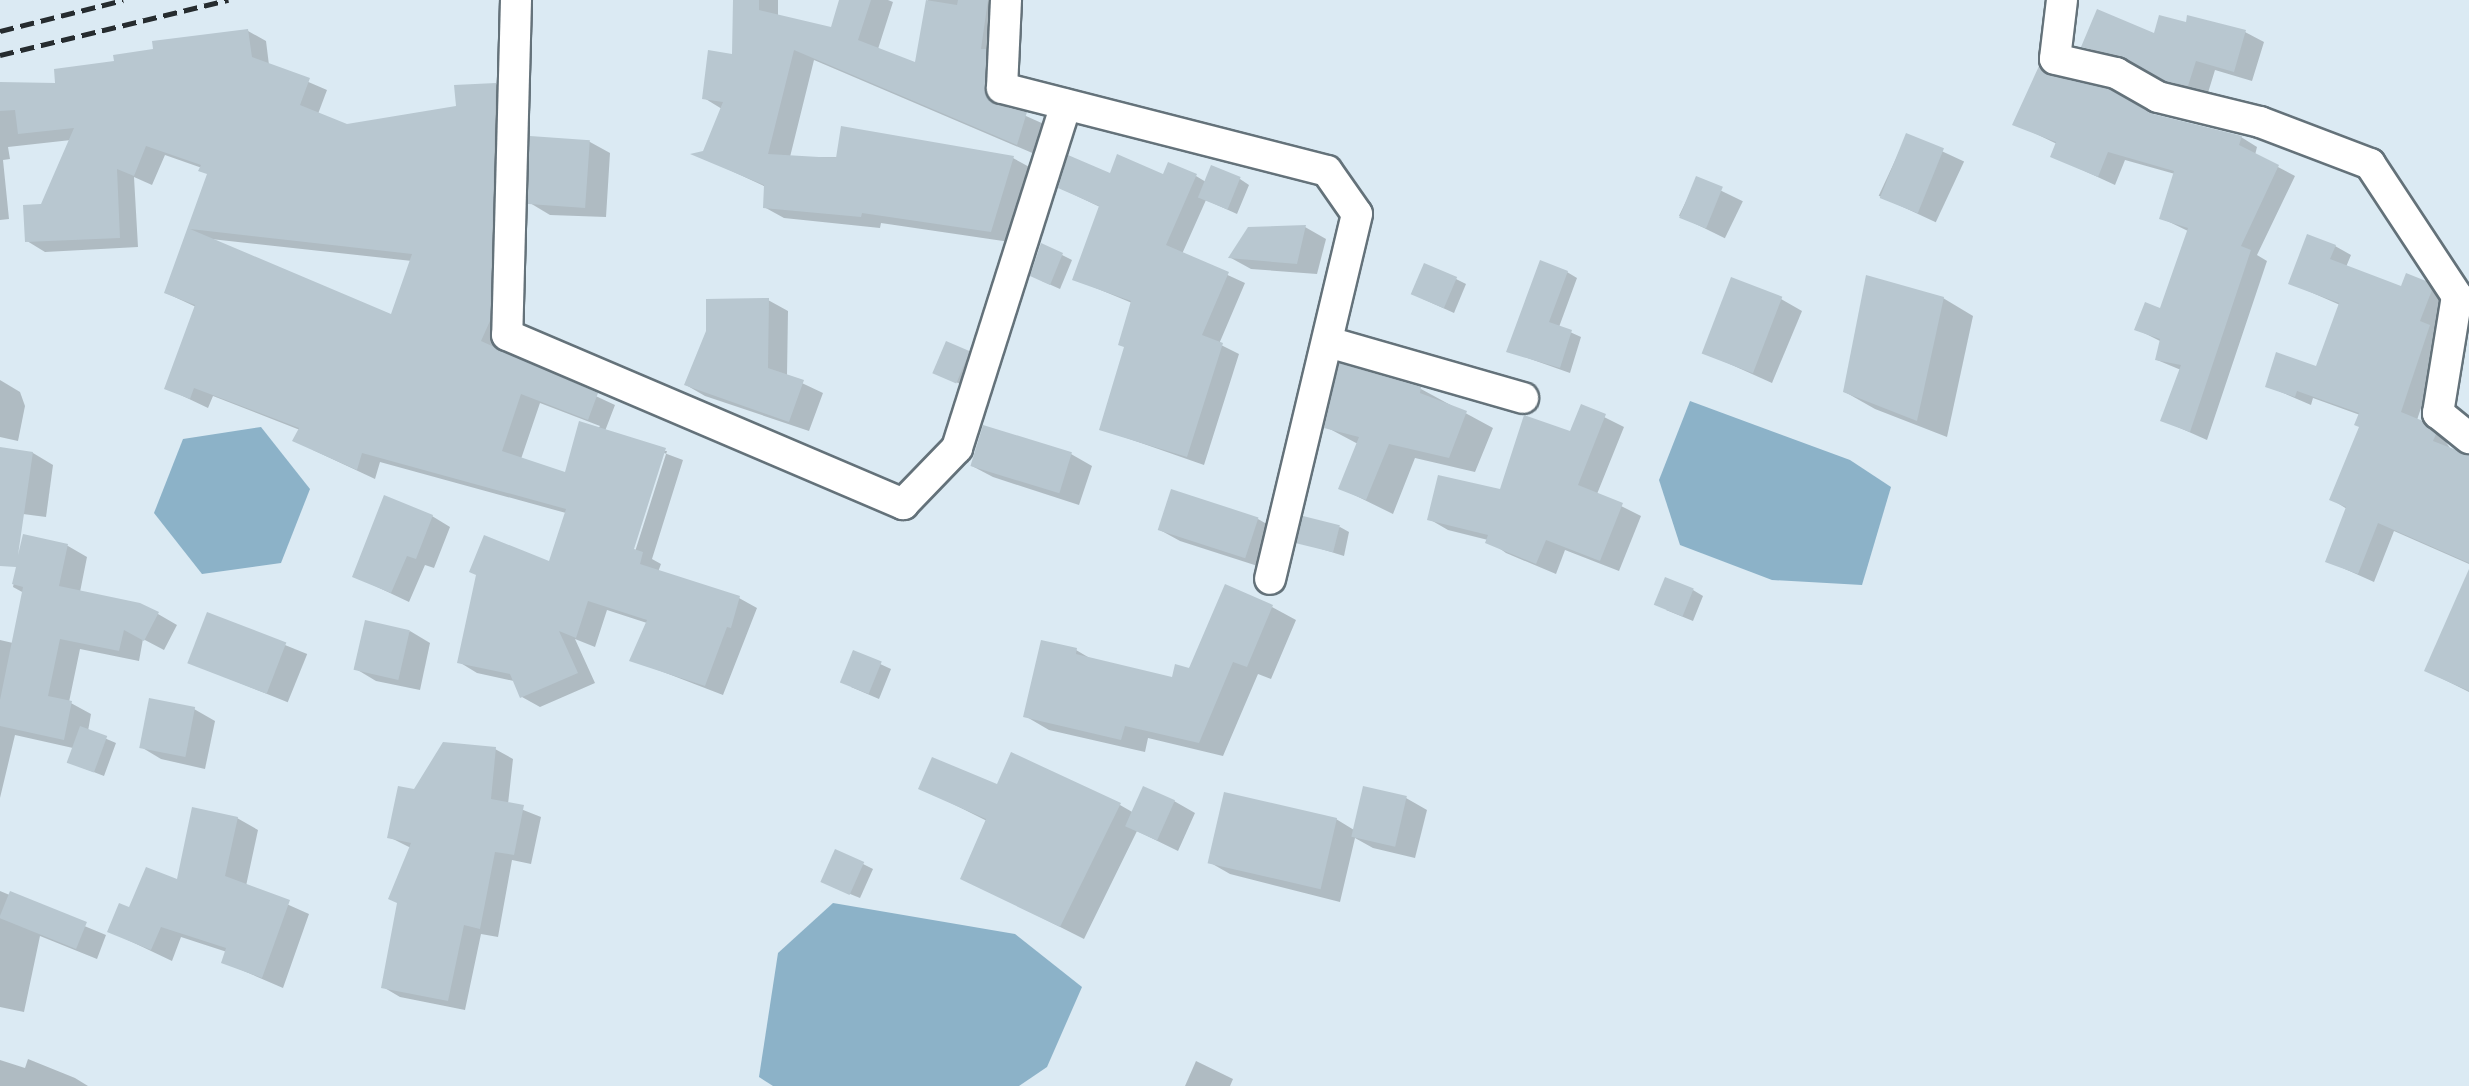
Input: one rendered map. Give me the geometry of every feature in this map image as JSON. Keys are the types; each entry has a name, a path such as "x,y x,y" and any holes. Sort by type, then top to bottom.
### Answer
{"street":[{"path":"516,0 507,335 903,504 957,448 1066,105"},
{"path":"1006,0 1002,88 1327,171 1357,214 1270,579"},
{"path":"2062,0 2054,59 2116,73 2158,97 2260,122 2370,164 2457,296 2438,413 2469,439"},
{"path":"1328,342 1523,398"}],"water":[{"path":"1690,401 1850,460 1891,487 1862,585 1772,580 1680,545 1659,480"},
{"path":"261,427 310,489 281,563 202,574 154,513 183,439"},
{"path":"833,903 1015,934 1082,987 1047,1067 1019,1086 773,1086 759,1077 778,953"}],"building":[{"path":"733,0 759,0 759,10 831,27 839,0 871,0 858,40 915,62 926,0 957,5 958,0 988,0 981,49 986,49 986,94 997,105 1027,112 1017,145 794,50 768,154 836,158 841,126 1014,156 991,232 862,213 861,217 763,208 764,185 690,154 703,151 723,102 702,99 708,50 732,54"},
{"path":"2097,9 2154,33 2159,15 2186,22 2187,15 2246,30 2234,72 2196,61 2188,86 2165,81 2120,56 2081,47"},
{"path":"248,29 252,57 310,78 300,105 347,124 456,106 454,85 496,83 490,321 481,341 598,393 588,420 521,394 502,451 565,472 579,421 666,448 634,549 643,552 640,564 740,596 731,628 727,627 705,686 629,661 647,620 588,601 576,638 559,631 578,673 520,698 510,674 457,663 476,575 469,572 484,535 549,561 566,509 362,453 357,470 292,441 299,428 194,388 190,399 164,389 195,305 164,293 207,174 198,171 201,165 146,146 134,176 117,169 120,238 25,242 23,205 41,204 74,128 18,134 15,110 0,111 0,82 55,83 54,69 114,61 113,55 153,49 152,41","holes":["190,229 412,254 391,314"]},
{"path":"2039,66 2051,76 2110,89 2153,114 2242,136 2239,145 2279,165 2241,246 2251,250 2190,432 2160,421 2181,365 2155,360 2160,339 2134,330 2145,302 2160,308 2188,228 2159,219 2174,171 2108,152 2098,177 2050,157 2056,142 2012,125"},
{"path":"1906,133 1944,148 1918,213 1880,198"},
{"path":"530,136 590,140 585,208 525,204"},
{"path":"1117,154 1163,174 1168,162 1197,174 1166,245 1229,272 1202,335 1223,343 1187,457 1099,430 1124,347 1118,345 1131,301 1072,280 1099,206 1058,188 1068,155 1110,173"},
{"path":"1211,165 1241,177 1228,209 1198,197"},
{"path":"1696,176 1723,187 1706,229 1679,218"},
{"path":"1306,225 1297,264 1228,258 1248,227"},
{"path":"2307,234 2336,245 2330,259 2401,286 2406,273 2426,281 2432,290 2420,321 2430,325 2401,412 2423,421 2436,434 2433,441 2469,455 2469,563 2378,523 2358,574 2325,562 2346,507 2329,500 2359,427 2354,425 2359,413 2297,391 2295,397 2265,387 2276,352 2316,366 2339,303 2288,284"},
{"path":"1041,243 1063,253 1050,285 1030,276"},
{"path":"1540,260 1568,271 1549,322 1572,330 1560,368 1506,352"},
{"path":"1424,263 1457,277 1444,308 1411,294"},
{"path":"1866,275 1944,297 1917,421 1843,392"},
{"path":"1731,277 1782,297 1753,373 1702,354"},
{"path":"769,298 768,368 804,380 789,422 684,385 706,331 706,299"},
{"path":"946,341 970,351 956,383 932,373"},
{"path":"1339,363 1421,387 1420,393 1467,411 1449,458 1389,444 1366,500 1338,489 1359,437 1324,428"},
{"path":"1581,404 1606,414 1578,485 1623,503 1600,561 1546,540 1536,564 1485,543 1488,535 1427,520 1438,475 1500,489 1524,415 1570,431"},
{"path":"983,425 1072,452 1059,493 970,466"},
{"path":"0,447 33,452 18,555 23,534 68,544 59,586 140,603 159,612 144,641 124,630 119,651 60,639 48,696 72,701 64,740 0,726 0,700 23,587 12,584 16,567 0,566"},
{"path":"1171,489 1258,517 1245,558 1158,530"},
{"path":"384,495 433,515 416,559 407,556 391,593 352,577"},
{"path":"1303,516 1340,525 1333,552 1296,543"},
{"path":"2469,569 2469,691 2424,671"},
{"path":"1665,577 1694,589 1683,616 1654,605"},
{"path":"1225,584 1273,605 1247,667 1233,662 1199,743 1125,726 1121,740 1023,717 1041,640 1077,648 1076,654 1172,677 1175,664 1189,668"},
{"path":"207,612 286,642 267,694 187,663"},
{"path":"365,620 410,630 398,680 354,670"},
{"path":"853,650 882,662 869,694 840,682"},
{"path":"149,698 195,707 185,757 139,748"},
{"path":"80,726 107,736 94,773 67,763"},
{"path":"443,742 496,747 491,799 524,805 514,855 495,852 480,929 464,925 448,1001 381,988 397,903 388,899 411,843 387,838 398,786 414,789"},
{"path":"1011,752 1121,803 1060,927 960,879 986,819 918,789 932,757 997,784"},
{"path":"1143,786 1175,800 1157,840 1125,826"},
{"path":"1363,786 1407,796 1395,847 1351,837"},
{"path":"1224,792 1337,818 1321,889 1208,863"},
{"path":"192,807 238,817 225,876 290,900 262,978 221,963 226,948 161,927 151,950 107,932 119,903 129,907 146,867 177,879"},
{"path":"835,849 864,862 850,895 820,882"},
{"path":"10,891 87,922 76,949 0,918"}],"railway":[{"path":"0,31 123,0"},
{"path":"0,55 228,0"}]}
